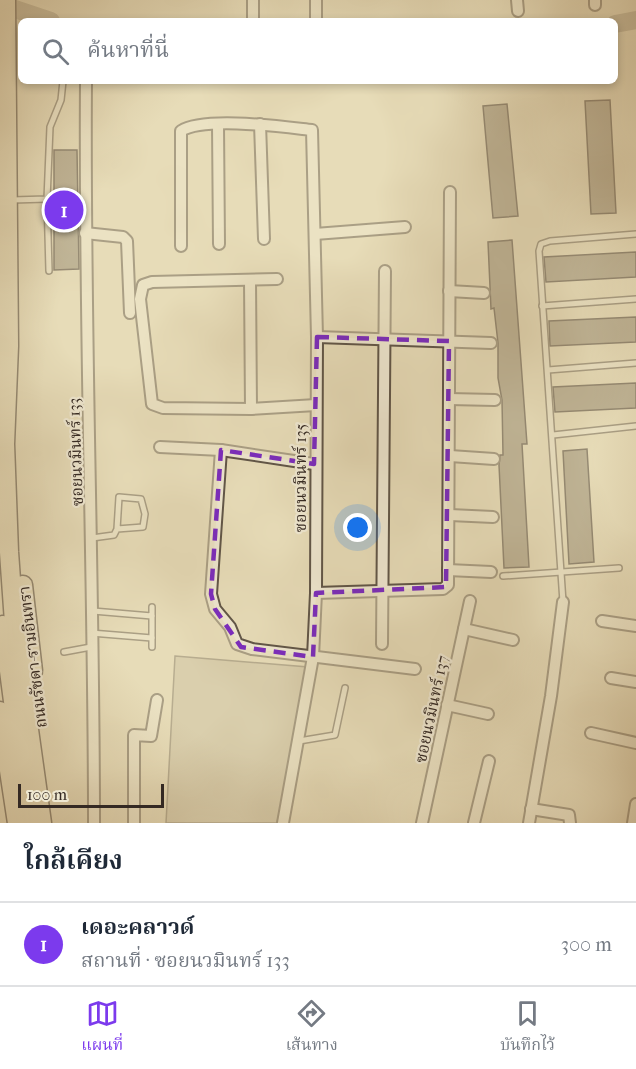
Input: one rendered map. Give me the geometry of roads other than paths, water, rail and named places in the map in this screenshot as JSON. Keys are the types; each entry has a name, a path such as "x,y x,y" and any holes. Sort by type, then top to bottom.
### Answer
{"main road":[{"name":"ถนนรัชดา-รามอินทรา","path":"7,8 9,346 24,593 51,823"},
{"name":"ถนนรัชดา-รามอินทรา","path":"9,346 5,444 8,622 29,823"},
{"name":"ถนนรัชดา-รามอินทรา","path":"0,590 8,622 42,823"},
{"path":"0,711 17,823"}],"street":[{"path":"253,0 253,18"},
{"path":"316,0 316,18"},
{"name":"ซอยนวมินทร์ 133","path":"86,84 85,233 92,538 94,823"},
{"path":"181,246 180,134 189,127 260,124 264,239"},
{"name":"ซอยนวมินทร์ 135","path":"260,124 312,130 317,337 314,464 316,593 313,657 283,823"},
{"path":"218,125 219,244"},
{"path":"316,593 382,589 443,589 448,585 450,192"},
{"path":"315,234 405,227"},
{"path":"85,233 123,237 127,241 130,314"},
{"path":"382,644 382,340 385,271"},
{"path":"277,279 147,282 143,285 140,299 150,399 153,406 251,409 316,405"},
{"path":"250,280 251,409"},
{"path":"449,291 484,293"},
{"path":"317,337 491,343"},
{"path":"449,399 495,400"},
{"path":"160,447 221,450 314,464"},
{"path":"221,450 213,604 241,647 415,669"},
{"path":"450,456 494,459"},
{"path":"450,514 493,517"},
{"path":"448,570 491,572"},
{"name":"ซอยนวมินทร์ 137","path":"422,823 470,601"},
{"path":"529,823 551,696 563,602"},
{"path":"602,621 636,626"},
{"path":"464,629 513,640"},
{"path":"611,678 636,682"},
{"path":"134,823 134,735 151,736 157,700"},
{"path":"447,705 488,714"},
{"path":"591,733 636,743"},
{"path":"474,823 489,761"},
{"path":"633,823 636,804"},
{"path":"531,809 569,815 570,823"}],"lane":[{"path":"49,271 47,199 50,127 61,100 63,84"},
{"path":"7,200 47,199"},
{"path":"563,602 539,251 542,244 581,237 636,234"},
{"path":"542,306 636,299"},
{"path":"548,370 636,363"},
{"path":"553,435 636,426"},
{"path":"92,538 114,535 117,529 119,498 141,499 145,514 143,527 117,529"},
{"path":"503,576 619,568"},
{"path":"152,607 152,647"},
{"path":"91,611 152,616"},
{"path":"91,633 152,638"},
{"path":"64,652 91,647"},
{"path":"298,741 335,735 345,688"}],"waterway":[{"path":"0,4 42,18"},
{"path":"618,23 636,20"}],"place":[{"name":"เดอะคลาวด์","path":"64,210"}]}
